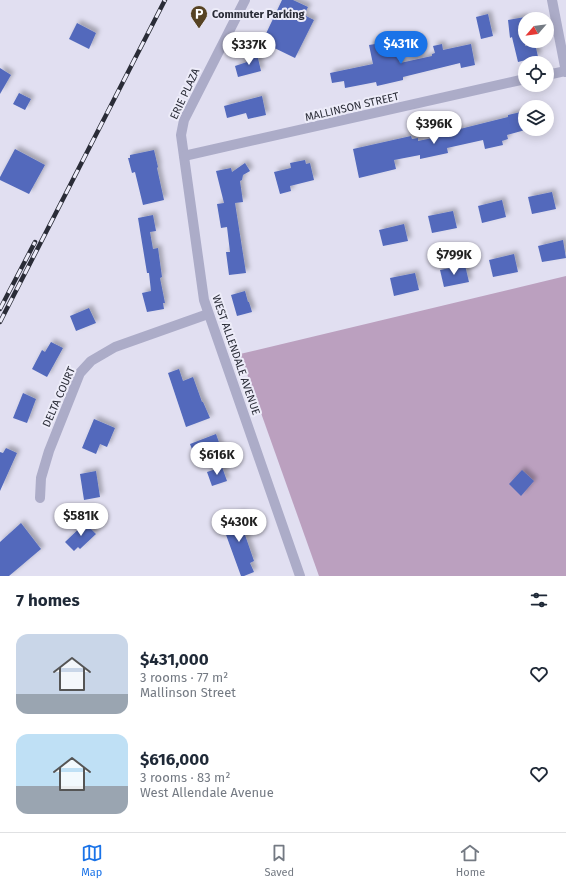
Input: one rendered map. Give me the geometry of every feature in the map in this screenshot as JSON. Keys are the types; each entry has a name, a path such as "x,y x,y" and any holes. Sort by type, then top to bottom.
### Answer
{"street":[{"name":"ERIE PLAZA","path":"181,135 184,120 245,0"},
{"path":"552,0 566,71 554,74"},
{"name":"MALLINSON STREET","path":"184,156 518,81"},
{"name":"WEST ALLENDALE AVENUE","path":"181,135 202,288 208,314 300,576"},
{"name":"DELTA COURT","path":"40,498 41,478 49,451 80,372 91,361 115,347 208,314"}],"shaded area":[{"path":"566,276 566,576 319,576 240,354"}],"building":[{"path":"282,0 293,0 308,7 304,15 314,20 295,58 262,42"},
{"path":"488,14 493,36 481,39 476,17"},
{"path":"518,18 518,48 536,48 538,56 518,56 518,62 512,37 510,38 508,20"},
{"path":"77,23 96,33 89,49 69,39"},
{"path":"381,43 381,45 389,43 393,44 400,63 432,56 432,54 435,53 433,46 442,44 443,50 471,44 475,65 461,68 460,63 403,77 403,80 377,86 376,82 345,88 344,81 332,83 330,73 373,64 369,45"},
{"path":"257,54 261,71 238,77 235,66 247,62 245,57"},
{"path":"0,68 11,75 0,94"},
{"path":"19,93 31,99 25,110 13,104"},
{"path":"262,96 266,115 248,119 246,113 227,118 224,106"},
{"path":"518,113 518,132 507,135 508,139 502,141 503,145 485,149 483,140 447,148 448,153 420,159 420,155 394,160 396,169 359,178 353,149 411,136 412,139 418,138 418,141 457,133 456,130 508,117 508,115"},
{"path":"15,149 45,165 29,194 0,180 0,177"},
{"path":"154,150 164,200 143,205 135,172 132,173 128,158 130,158 130,155"},
{"path":"305,160 306,164 310,163 314,180 290,186 291,191 280,194 274,172 291,168 290,163"},
{"path":"245,163 250,171 243,175 242,180 240,181 243,202 235,203 246,273 229,275 226,252 230,252 227,227 221,228 217,204 224,203 216,171 231,168 232,172"},
{"path":"552,192 556,209 532,214 528,197"},
{"path":"502,200 506,217 482,223 478,206"},
{"path":"453,211 457,228 432,233 428,216"},
{"path":"153,215 156,231 150,232 153,249 158,248 162,277 160,278 165,303 163,303 164,309 147,312 142,293 151,291 138,218"},
{"path":"404,224 408,241 383,246 379,230"},
{"path":"563,240 566,258 542,262 538,246"},
{"path":"514,254 518,272 493,277 489,260"},
{"path":"465,265 469,282 444,287 440,270"},
{"path":"415,273 419,290 394,296 390,278"},
{"path":"245,291 252,312 237,316 231,295"},
{"path":"89,308 96,323 76,331 70,316"},
{"path":"51,342 63,348 47,377 32,369 42,350 45,352"},
{"path":"179,369 183,381 193,377 202,402 210,418 186,427 168,373"},
{"path":"23,393 36,399 27,423 13,418"},
{"path":"94,419 115,428 107,447 100,444 96,454 82,448"},
{"path":"216,434 221,448 195,457 190,444"},
{"path":"6,448 17,453 0,491 0,452 3,453"},
{"path":"222,467 227,481 212,486 207,472"},
{"path":"522,470 534,481 521,496 509,484"},
{"path":"96,471 100,497 84,500 80,474"},
{"path":"242,513 249,531 244,532 254,561 250,563 254,572 244,576 241,576 221,521"},
{"path":"21,523 41,549 9,576 0,576 0,542"},
{"path":"85,523 96,534 80,549 78,547 74,551 65,542"}],"railway":[{"path":"0,322 165,0"},
{"path":"0,309 35,242"}],"place":[{"name":"Commuter Parking","path":"199,29"}]}
